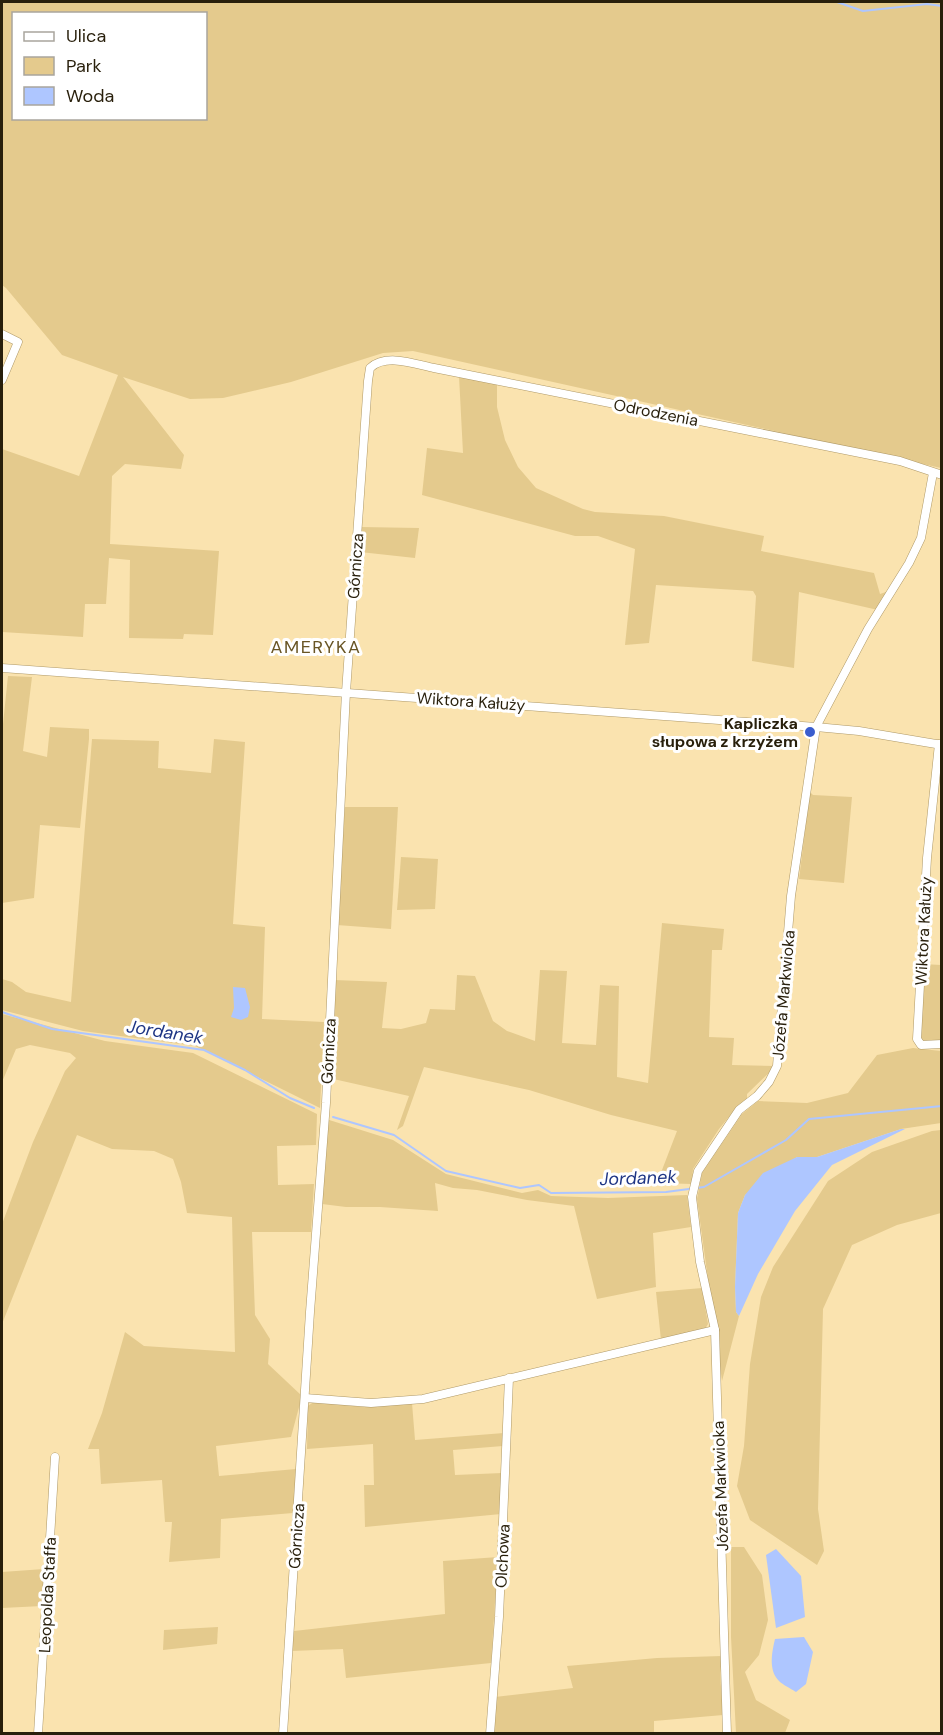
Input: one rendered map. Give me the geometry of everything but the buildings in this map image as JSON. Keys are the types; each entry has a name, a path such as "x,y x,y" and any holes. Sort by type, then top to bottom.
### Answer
{"street":[{"path":"2,334 18,342 2,380"},
{"name":"Odrodzenia","path":"370,368 379,362 395,360 900,461 937,474"},
{"name":"Górnicza","path":"283,1734 326,1103 346,692 370,368"},
{"name":"Józefa Markwioka","path":"727,1734 715,1330 700,1262 693,1194 698,1171 739,1110 757,1096 769,1082 777,1066 791,896 816,727 868,629 917,547 937,474"},
{"name":"Wiktora Kałuży","path":"2,668 816,727 859,731 940,745 927,858 917,1040 921,1045 942,1044"},
{"path":"305,1398 370,1403 423,1399 715,1330"},
{"name":"Olchowa","path":"490,1734 501,1583 509,1378"},
{"name":"Leopolda Staffa","path":"38,1734 55,1456"}],"green space":[{"path":"2,2 941,2 941,468 413,351 383,353 291,382 223,398 190,399 123,377 184,455 181,469 125,464 112,476 110,544 219,551 213,635 184,634 183,639 129,638 130,560 109,558 106,604 85,604 83,637 2,632 2,449 79,476 118,375 62,355 2,285"},
{"path":"459,376 497,384 497,407 505,440 518,467 536,488 595,512 664,516 764,536 761,551 874,573 880,594 889,591 878,610 799,592 794,668 752,661 756,596 753,591 656,585 649,643 625,645 635,549 598,536 575,536 422,495 427,448 463,453"},
{"path":"361,527 419,528 415,558 360,552"},
{"path":"8,676 32,677 23,751 47,757 50,727 89,729 89,739 80,828 40,825 34,898 2,903 2,724"},
{"path":"92,739 159,741 158,768 211,773 214,739 245,742 233,924 265,927 262,1019 324,1022 320,1108 195,1046 83,1031 2,1010 2,979 12,982 26,992 71,1002"},
{"path":"810,792 813,795 852,797 844,883 799,879"},
{"path":"345,807 398,807 391,929 337,925"},
{"path":"401,857 438,859 435,909 397,910"},
{"path":"662,923 724,929 722,950 712,950 709,1037 734,1038 732,1065 776,1066 747,1094 747,1100 737,1107 719,1129 693,1169 692,1184 657,1183 677,1131 611,1115 529,1090 424,1067 403,1126 397,1130 409,1096 329,1078 334,980 387,982 382,1028 401,1029 426,1023 430,1009 455,1010 457,975 475,976 493,1021 507,1031 535,1041 540,970 567,971 562,1043 596,1045 600,985 619,986 617,1077 648,1083"},
{"path":"923,964 941,965 941,1042 923,1042 919,1039"},
{"path":"2,1014 105,1041 193,1053 317,1114 316,1145 277,1146 278,1185 314,1184 311,1232 252,1232 255,1315 270,1339 268,1364 302,1396 291,1437 216,1446 219,1476 296,1469 293,1513 221,1519 220,1558 169,1562 172,1522 165,1522 162,1480 101,1484 99,1449 88,1449 102,1413 125,1332 144,1346 235,1352 232,1217 187,1213 181,1182 173,1159 154,1151 112,1149 77,1135 2,1324 2,1224 33,1142 65,1071 76,1058 70,1053 30,1045 16,1049 2,1082"},
{"path":"913,1048 941,1051 941,1123 901,1129 817,1157 797,1157 745,1195 738,1213 735,1287 736,1312 739,1316 722,1381 697,1199 702,1173 742,1114 758,1101 807,1103 848,1093 877,1055"},
{"path":"326,1119 393,1140 446,1174 522,1193 538,1190 551,1196 608,1198 687,1195 691,1227 653,1233 656,1287 597,1299 574,1206 453,1188 435,1183 438,1211 322,1204"},
{"path":"941,1130 941,1213 897,1225 852,1245 823,1309 818,1509 824,1551 817,1565 750,1520 737,1486 744,1446 750,1364 761,1297 773,1267 828,1181 872,1152"},
{"path":"702,1288 708,1324 705,1329 661,1340 656,1292"},
{"path":"319,1402 363,1407 412,1403 415,1440 504,1433 503,1446 453,1450 455,1475 502,1473 501,1514 365,1527 364,1485 374,1485 373,1444 307,1449 308,1406"},
{"path":"731,1547 744,1547 762,1575 768,1620 759,1655 745,1672 756,1700 790,1720 785,1733 736,1733 731,1637"},
{"path":"498,1557 491,1663 346,1678 343,1649 291,1651 294,1631 445,1614 443,1561"},
{"path":"44,1569 42,1606 2,1608 2,1572"},
{"path":"218,1627 217,1644 163,1650 164,1630"},
{"path":"722,1656 720,1673 723,1715 654,1721 654,1733 493,1734 495,1697 573,1688 567,1666 657,1658"}],"water":[{"path":"233,987 245,988 250,1007 248,1017 241,1020 231,1017 234,1008"},
{"path":"905,1129 832,1165 795,1211 758,1274 739,1316 736,1312 735,1287 738,1213 745,1195 763,1173 797,1157 817,1157"},
{"path":"776,1549 801,1576 805,1617 776,1628 766,1555"},
{"path":"804,1637 813,1652 806,1684 796,1692 781,1682 773,1672 773,1650 775,1639"}],"waterway":[{"path":"837,2 863,11 927,4 942,6"},
{"name":"Jordanek","path":"2,1012 52,1029 204,1050 245,1070 290,1098 314,1108"},
{"name":"Jordanek","path":"333,1117 394,1135 446,1171 520,1188 539,1185 551,1193 666,1192 704,1187 786,1140 809,1119 942,1106"}],"place":[{"name":"Kapliczka słupowa z krzyżem","path":"810,732"}],"district":[{"name":"AMERYKA","path":"316,647"}]}
